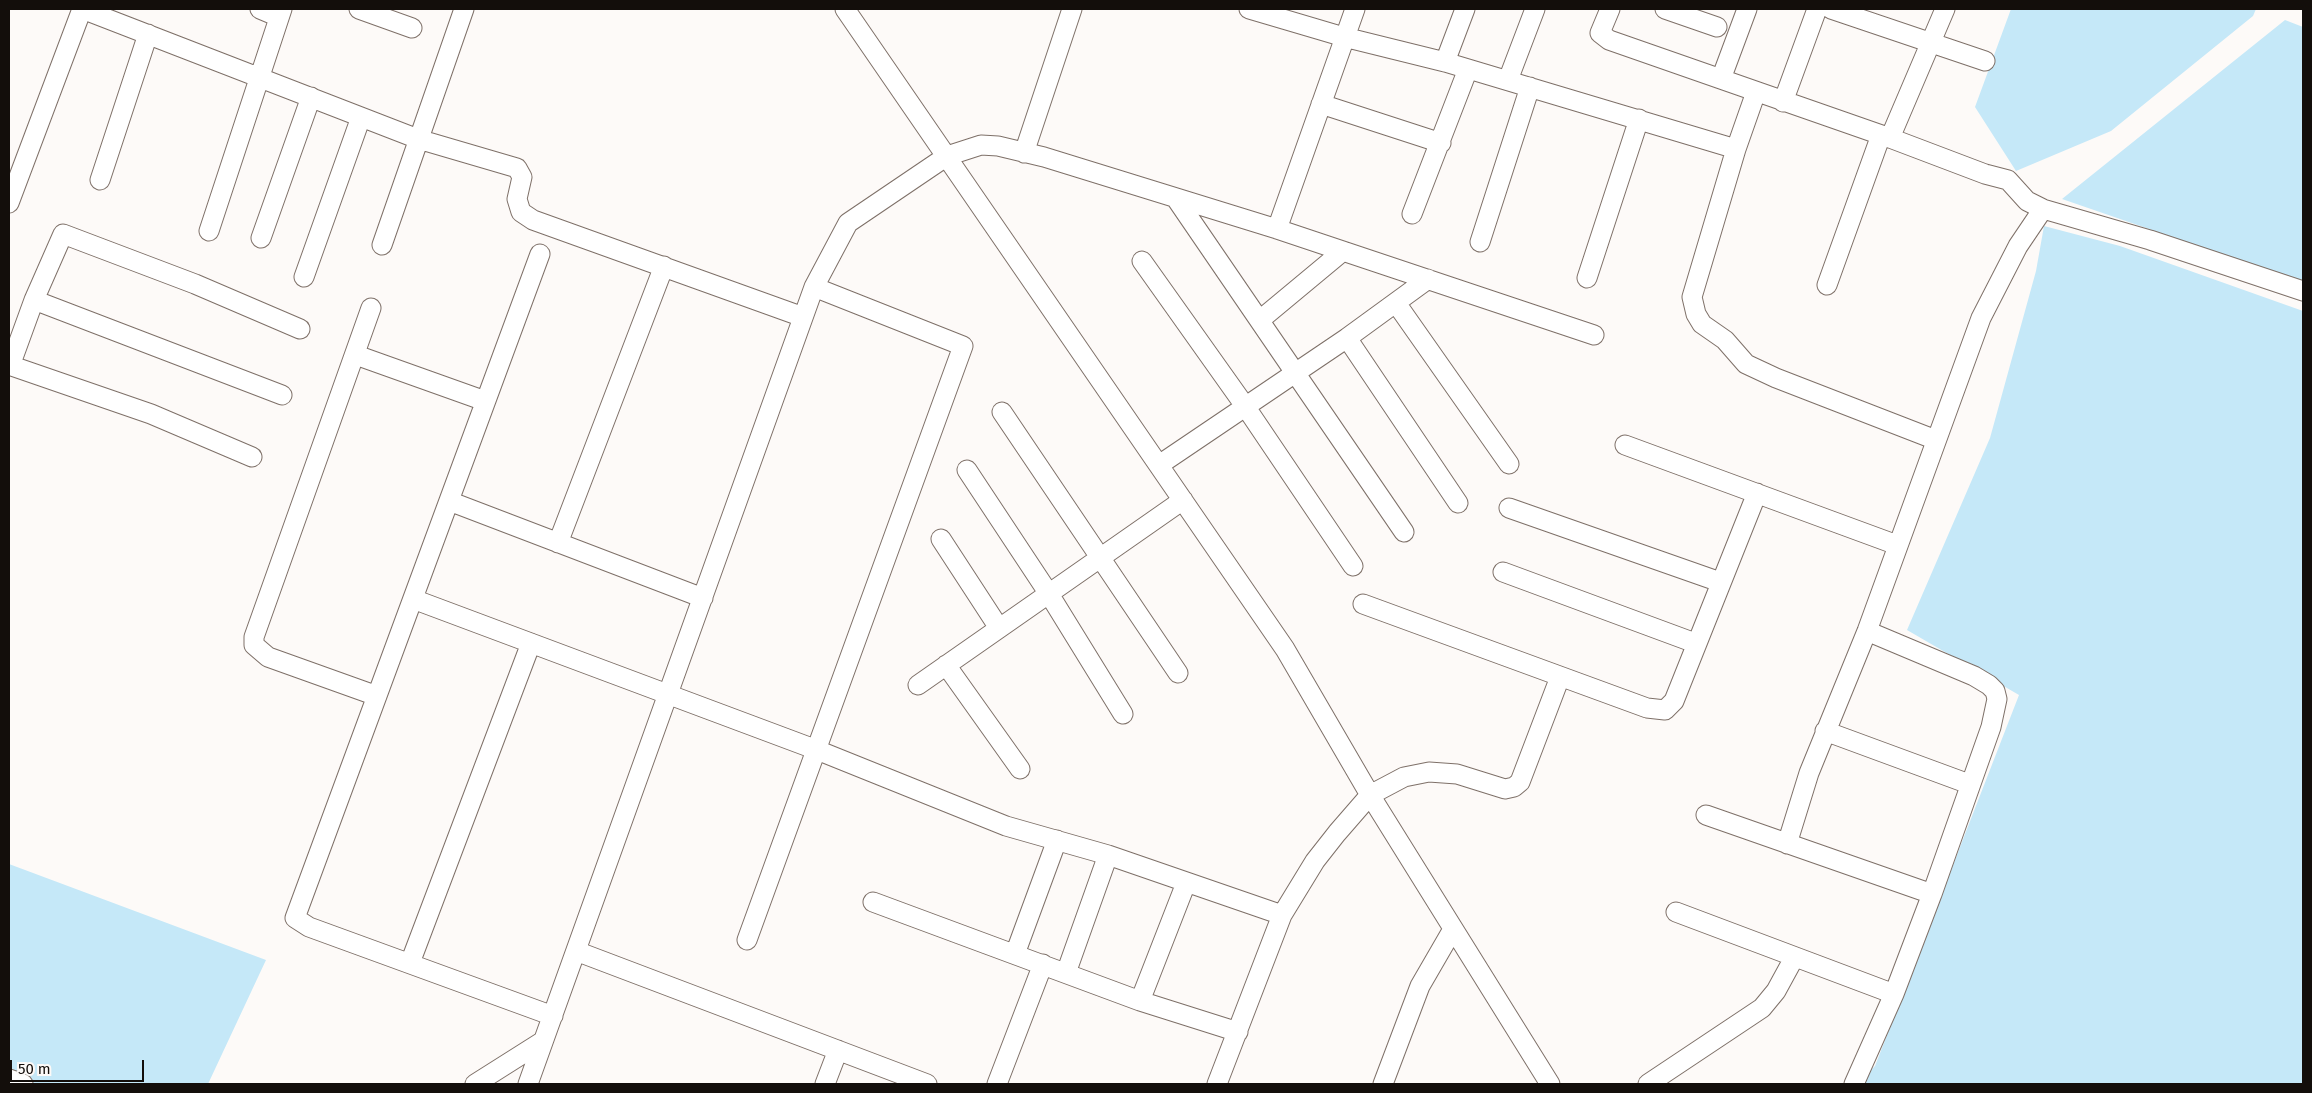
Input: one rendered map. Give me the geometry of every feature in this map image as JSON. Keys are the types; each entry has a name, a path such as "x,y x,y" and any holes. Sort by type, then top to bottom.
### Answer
{"street":[{"path":"9,203 82,9 418,138 517,168 522,177 517,199 521,212 542,223 803,318"},
{"path":"209,231 258,77 281,13 260,9"},
{"path":"359,9 412,28"},
{"path":"382,244 464,9"},
{"path":"845,9 1285,649 1370,795 1550,1084"},
{"path":"1024,152 1072,9"},
{"path":"1249,9 1344,37 1508,80 1639,118 1736,149"},
{"path":"1277,229 1355,9"},
{"path":"1445,62 1465,9"},
{"path":"1508,80 1535,9"},
{"path":"1610,9 1600,33 1603,37 1783,102 1886,136 1985,174 2008,180 2035,205 2150,240 2303,291"},
{"path":"1665,9 1717,27"},
{"path":"1721,79 1747,9"},
{"path":"1783,102 1817,9"},
{"path":"1831,9 1985,61"},
{"path":"1827,285 1886,136 1945,9"},
{"path":"100,180 148,34"},
{"path":"1412,214 1468,69"},
{"path":"1480,242 1530,87"},
{"path":"1756,92 1736,149 1692,297 1696,314 1702,324 1725,340 1746,364 1776,378 1936,440"},
{"path":"261,238 311,97"},
{"path":"1320,104 1441,143"},
{"path":"304,277 361,116"},
{"path":"1587,278 1639,118"},
{"path":"528,1084 814,287 848,223 947,156 980,145 998,146 1024,152 1277,229 1594,335"},
{"path":"1177,200 1404,532"},
{"path":"1787,844 1825,731 1867,631 1981,318 2035,205"},
{"path":"252,457 151,414 10,366 34,300 63,234 195,284 300,329"},
{"path":"1260,320 1343,251"},
{"path":"540,254 295,918 309,927 553,1016"},
{"path":"1142,261 1245,406 1353,566"},
{"path":"558,543 664,266"},
{"path":"1159,465 1295,371 1347,338 1428,280"},
{"path":"747,940 963,346 814,287"},
{"path":"34,300 282,395"},
{"path":"1396,303 1509,464"},
{"path":"371,308 356,355 254,637 254,645 268,657 377,696"},
{"path":"1347,338 1458,503"},
{"path":"356,355 485,401"},
{"path":"1002,412 1178,673"},
{"path":"1626,445 1898,545"},
{"path":"967,470 1049,594 1123,714"},
{"path":"1363,604 1647,708 1666,710 1674,700 1695,643 1757,493"},
{"path":"918,685 1183,500"},
{"path":"449,502 703,598"},
{"path":"1509,508 1720,582"},
{"path":"941,539 999,628"},
{"path":"1503,572 1695,643"},
{"path":"413,599 817,750 1006,826 1108,855 1282,915"},
{"path":"1854,1084 1894,994 1932,894 1969,784 1991,727 1996,707 1994,691 1974,676 1867,631"},
{"path":"410,963 531,643"},
{"path":"946,666 1020,769"},
{"path":"1217,1084 1282,915 1315,861 1370,795 1404,777 1428,772 1457,774 1505,789 1514,787 1520,782 1560,677"},
{"path":"1825,731 1969,784"},
{"path":"1706,815 1932,894"},
{"path":"1015,954 1057,840"},
{"path":"1066,973 1108,855"},
{"path":"1140,1001 1186,883"},
{"path":"873,902 1140,1001 1238,1032"},
{"path":"1676,912 1794,958 1894,994"},
{"path":"1383,1084 1420,986 1453,929"},
{"path":"576,951 927,1084"},
{"path":"1648,1084 1762,1008 1776,991 1794,958"},
{"path":"997,1084 1043,964"},
{"path":"475,1084 540,1050"},
{"path":"825,1084 838,1050"}],"water":[{"path":"2011,9 2256,9 2253,16 2111,131 2016,171 1975,107"},
{"path":"2285,20 2303,27 2303,282 2062,199"},
{"path":"2044,226 2120,246 2303,311 2303,1084 1857,1084 1875,1066 2019,695 1907,630 1990,438 2036,271"},
{"path":"9,864 266,960 208,1084 9,1084"}]}
